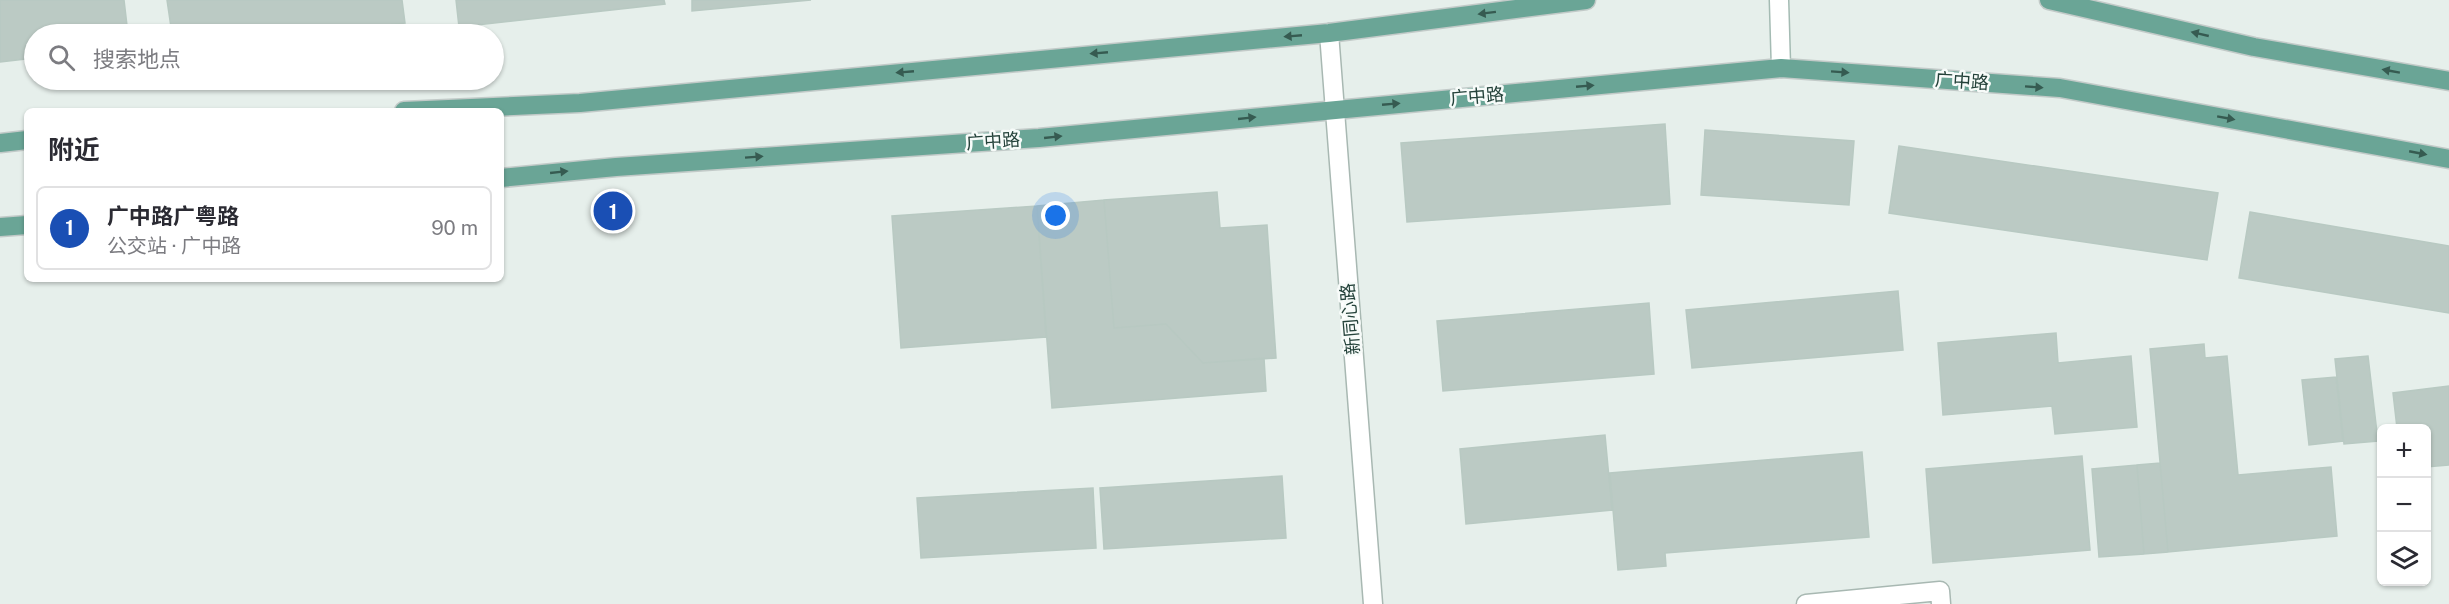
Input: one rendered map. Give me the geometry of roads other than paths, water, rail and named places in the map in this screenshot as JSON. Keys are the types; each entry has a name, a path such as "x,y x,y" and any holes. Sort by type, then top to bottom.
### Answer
{"main road":[{"path":"470,108 580,103 1329,33 1586,0"},
{"path":"2049,0 2254,47 2449,81"},
{"name":"广中路","path":"504,178 616,167 1039,138 1781,68 2060,88 2449,159"},
{"path":"0,143 24,140"},
{"path":"0,227 24,225"}],"street":[{"path":"1779,0 1781,68"},
{"name":"新同心路","path":"1329,33 1333,109 1373,604"},
{"path":"1806,604 1940,591 1941,604"}],"place":[{"name":"广中路广粤路","path":"613,211"}]}
